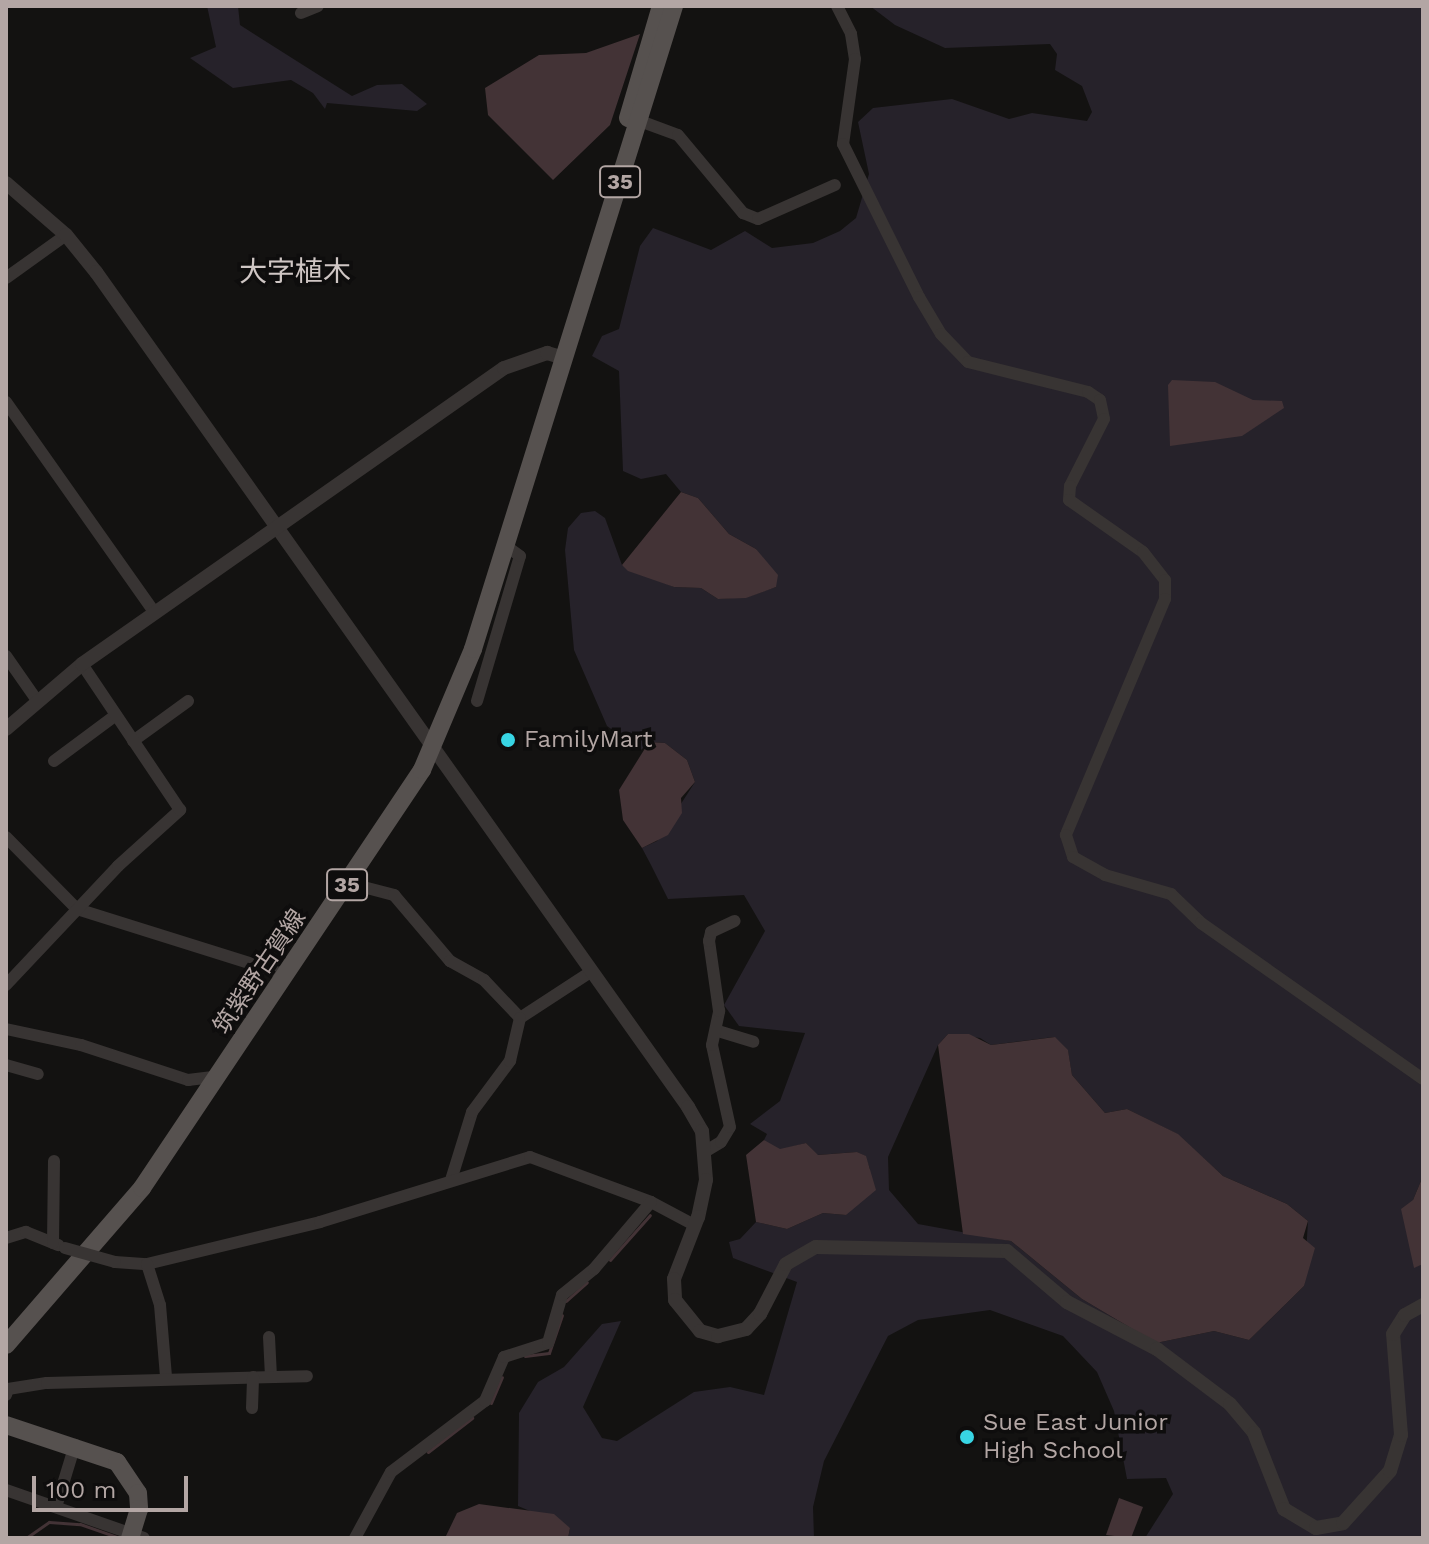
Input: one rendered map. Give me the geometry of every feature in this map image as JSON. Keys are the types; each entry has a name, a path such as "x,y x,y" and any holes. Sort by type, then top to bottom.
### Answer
{"main road":[{"name":"筑紫野古賀線","path":"564,358 562,328 661,6"},
{"name":"筑紫野古賀線","path":"6,1345 142,1188 348,883 432,748 473,649 674,6"},
{"path":"6,1425 75,1445 117,1462 132,1479 139,1509 135,1537"}],"street":[{"path":"301,13 318,6"},
{"path":"837,6 851,34 855,59 843,144 867,201 919,297 941,334 968,362 1088,392 1100,400 1104,419 1070,486 1069,500 1143,552 1165,580 1165,599 1066,835 1073,857 1105,875 1171,894 1201,923 1423,1079"},
{"path":"640,121 678,135 743,213 758,219 835,185"},
{"path":"6,183 66,235 688,1107 706,1151 703,1200 674,1279 675,1300 686,1319 718,1336 755,1321 776,1276 793,1257 816,1247 1007,1251 1067,1302 1157,1349 1230,1404 1254,1433 1284,1509 1316,1528 1343,1523 1390,1471 1401,1435 1393,1334 1405,1315 1423,1305"},
{"path":"6,278 66,235"},
{"path":"6,729 36,699 82,664 504,368 547,353 564,358"},
{"path":"6,402 155,613"},
{"path":"477,701 520,556 505,545"},
{"path":"6,656 36,699"},
{"path":"6,985 77,909 180,810 82,664"},
{"path":"133,741 188,701"},
{"path":"54,761 116,715"},
{"path":"6,837 77,909 287,975"},
{"path":"348,883 394,895 450,961 484,980 520,1018"},
{"path":"706,1151 721,1142 730,1127 712,1045 718,1031 709,941 711,932 735,921"},
{"path":"451,1180 472,1112 510,1061 520,1018 592,971"},
{"path":"6,1029 81,1045 188,1080 219,1076"},
{"path":"718,1031 753,1042"},
{"path":"6,1065 38,1074"},
{"path":"6,1238 26,1232 115,1262 147,1264 406,1198 451,1180 530,1157 651,1202 694,1225"},
{"path":"54,1161 59,1245"},
{"path":"355,1538 391,1472 485,1401 504,1357 548,1343 562,1295 605,1258 651,1202"},
{"path":"147,1264 160,1305 166,1377"},
{"path":"269,1337 271,1377"},
{"path":"6,1395 8,1389 47,1383 166,1377 307,1376"},
{"path":"252,1408 253,1377"},
{"path":"56,1507 75,1445"},
{"path":"6,1490 135,1537"}],"shaded area":[{"path":"207,6 238,6 240,25 352,96 377,85 402,84 427,104 417,111 327,103 325,109 313,93 291,80 233,88 190,58 216,47"},
{"path":"870,6 1423,6 1423,1176 1413,1200 1414,1267 1423,1264 1423,1538 1145,1538 1173,1494 1166,1478 1127,1479 1114,1411 1097,1372 1063,1336 990,1310 918,1320 888,1336 824,1461 813,1507 814,1538 568,1538 570,1528 518,1506 519,1413 538,1382 564,1367 602,1324 621,1321 583,1407 602,1438 617,1441 694,1392 730,1387 764,1395 797,1282 733,1258 729,1242 740,1239 756,1222 787,1229 823,1213 846,1215 870,1169 865,1156 857,1152 817,1155 806,1143 780,1150 764,1140 767,1134 750,1124 780,1101 805,1033 739,1026 724,1005 765,931 744,895 668,899 642,848 657,841 695,782 687,760 665,743 649,742 641,750 607,726 574,650 565,550 568,528 581,513 595,511 605,518 622,565 674,587 701,588 718,599 747,597 776,587 756,549 729,534 698,498 681,492 666,474 641,479 623,471 619,371 592,356 602,336 619,329 640,246 653,228 711,250 745,231 772,248 813,243 840,231 856,218 869,174 858,122 873,108 952,99 1009,119 1032,113 1087,121 1092,112 1082,86 1055,70 1057,54 1050,44 945,48 895,25","holes":["948,1034 980,1038 991,1045 1054,1037 1068,1051 1072,1075 1105,1113 1127,1109 1177,1134 1223,1176 1287,1204 1308,1221 1304,1286 1249,1340 1214,1331 1156,1343 1082,1299 1011,1241 918,1224 889,1190 888,1157 938,1045"]},
{"path":"640,34 610,125 553,180 488,115 485,88 539,55 586,53"},
{"path":"1172,380 1215,382 1253,400 1282,401 1284,408 1242,436 1170,446 1168,385"},
{"path":"681,492 698,498 729,534 756,549 778,575 776,587 746,598 718,599 701,588 674,587 628,571 622,565"},
{"path":"649,742 665,743 687,760 695,782 681,798 682,813 668,835 642,848 623,820 619,790"},
{"path":"948,1034 969,1034 991,1045 1055,1037 1068,1050 1072,1075 1105,1113 1127,1109 1178,1134 1223,1176 1287,1204 1308,1221 1303,1238 1315,1248 1304,1286 1249,1340 1214,1331 1156,1343 1082,1299 1011,1241 963,1234 938,1045"},
{"path":"764,1140 780,1149 806,1143 818,1155 857,1152 866,1156 876,1190 846,1215 823,1213 787,1229 756,1222 746,1155"},
{"path":"1423,1176 1423,1264 1414,1268 1401,1209 1413,1200"},
{"path":"1119,1498 1143,1507 1131,1538 1106,1535"},
{"path":"479,1504 554,1514 570,1528 568,1538 445,1538 457,1513"}],"waterway":[{"path":"610,1260 650,1215"},
{"path":"566,1301 587,1282"},
{"path":"525,1356 549,1353 562,1315"},
{"path":"491,1403 502,1377"},
{"path":"428,1452 472,1418"},
{"path":"26,1538 49,1522 80,1524 120,1538"}],"place":[{"name":"FamilyMart","path":"508,740"},
{"name":"Sue East Junior High School","path":"967,1437"}],"district":[{"name":"大字植木","path":"295,272"}]}
